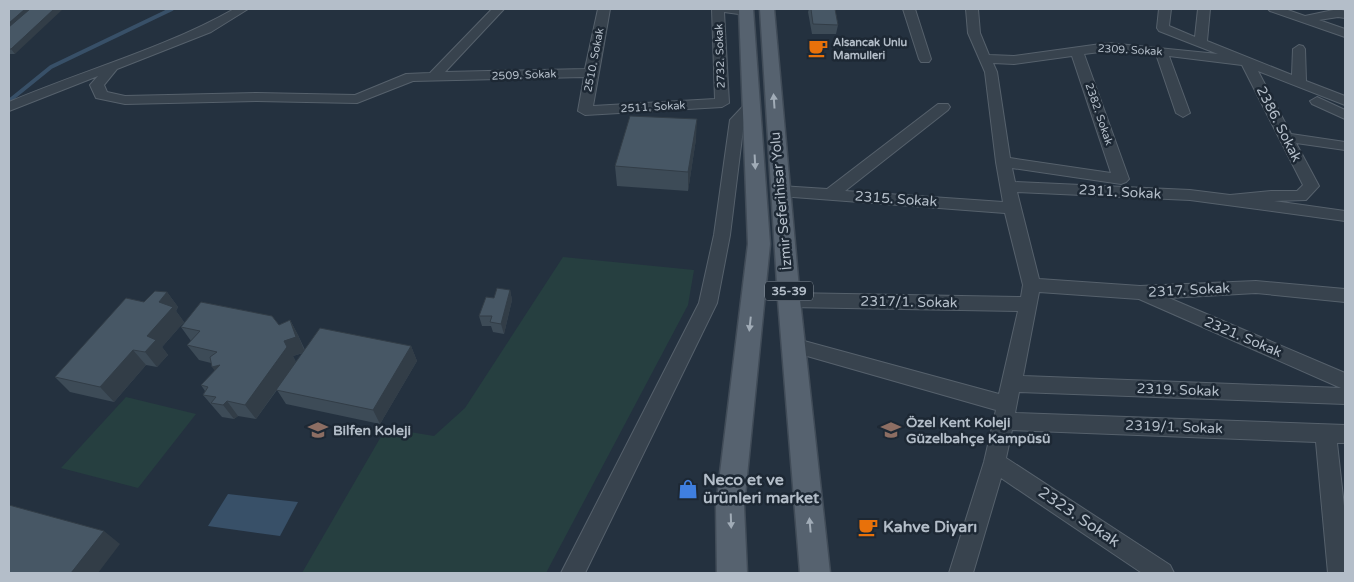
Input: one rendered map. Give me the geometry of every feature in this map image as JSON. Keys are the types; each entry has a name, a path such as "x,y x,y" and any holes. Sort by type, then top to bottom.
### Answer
{"main road":[{"name":"İzmir Seferihisar Yolu","path":"732,573 730,506 759,244 746,9"},
{"name":"İzmir Seferihisar Yolu","path":"746,9 780,191 815,573"}],"street":[{"path":"9,108 62,84 207,29 242,9"},
{"path":"432,77 498,9"},
{"name":"2510. Sokak","path":"585,111 590,73 604,9"},
{"name":"2732. Sokak","path":"718,9 722,103"},
{"path":"909,9 925,59"},
{"path":"961,573 995,462 1032,285 1012,208 1003,162 991,72 970,23 972,9"},
{"path":"1165,9 1163,28 1250,67 1345,115"},
{"path":"1201,44 1204,9"},
{"path":"1274,9 1345,33"},
{"path":"1305,20 1338,14 1345,15"},
{"name":"2309. Sokak","path":"984,59 1014,60 1108,47 1161,51 1250,67"},
{"path":"1299,49 1299,83"},
{"name":"2382. Sokak","path":"1076,50 1121,179"},
{"path":"1161,51 1183,113"},
{"name":"2509. Sokak","path":"113,65 98,85 101,95 125,100 257,96 357,99 411,78 590,73"},
{"path":"1250,67 1345,101"},
{"name":"2386. Sokak","path":"1231,200 1271,196 1300,196 1311,186 1250,67"},
{"name":"2511. Sokak","path":"585,111 722,103"},
{"path":"573,573 708,303 722,235 737,120 752,105"},
{"path":"831,194 943,107"},
{"path":"1285,137 1345,146"},
{"name":"2311. Sokak","path":"1003,162 1121,179"},
{"name":"2311. Sokak","path":"1008,186 1181,195 1231,200"},
{"name":"2315. Sokak","path":"780,191 1012,208"},
{"path":"1231,200 1345,216"},
{"name":"2317. Sokak","path":"1032,285 1140,293 1256,287 1345,295"},
{"name":"2321. Sokak","path":"1140,293 1345,382"},
{"name":"2317/1. Sokak","path":"789,300 1028,304"},
{"name":"2319/1. Sokak","path":"793,345 1005,413 1336,434"},
{"name":"2319. Sokak","path":"1011,384 1345,396"},
{"path":"1336,434 1340,573"},
{"name":"2323. Sokak","path":"995,462 1162,573"}],"green space":[{"path":"563,257 694,270 688,305 546,573 302,573 386,428 434,436 465,408"},
{"path":"126,397 196,414 138,488 61,468"}],"water":[{"path":"228,494 298,502 280,536 208,526"}],"building":[{"path":"9,9 25,9 9,23"},
{"path":"30,9 54,9 9,49 9,27"},
{"path":"811,9 835,9 838,25 813,24"},
{"path":"630,116 697,119 688,172 615,166"},
{"path":"497,288 510,290 501,324 490,322 492,316 479,316 486,297 494,298"},
{"path":"155,291 167,292 159,302 173,307 147,336 156,340 145,352 133,350 100,387 55,377 126,298 144,302"},
{"path":"201,302 272,316 279,325 290,320 296,337 284,341 287,347 245,405 227,401 223,405 211,403 216,397 203,395 208,387 201,385 220,365 212,367 210,357 217,352 187,345 200,331 181,327"},
{"path":"320,328 411,346 373,410 276,390"},
{"path":"9,505 104,531 71,573 9,573"}],"waterway":[{"path":"9,101 51,67 172,9"}],"place":[{"name":"Alsancak Unlu Mamulleri","path":"818,48"},
{"name":"Bilfen Koleji","path":"318,430"},
{"name":"Özel Kent Koleji Güzelbahçe Kampüsü","path":"891,430"},
{"name":"Neco et ve ürünleri market","path":"688,489"},
{"name":"Kahve Diyarı","path":"868,527"}]}
